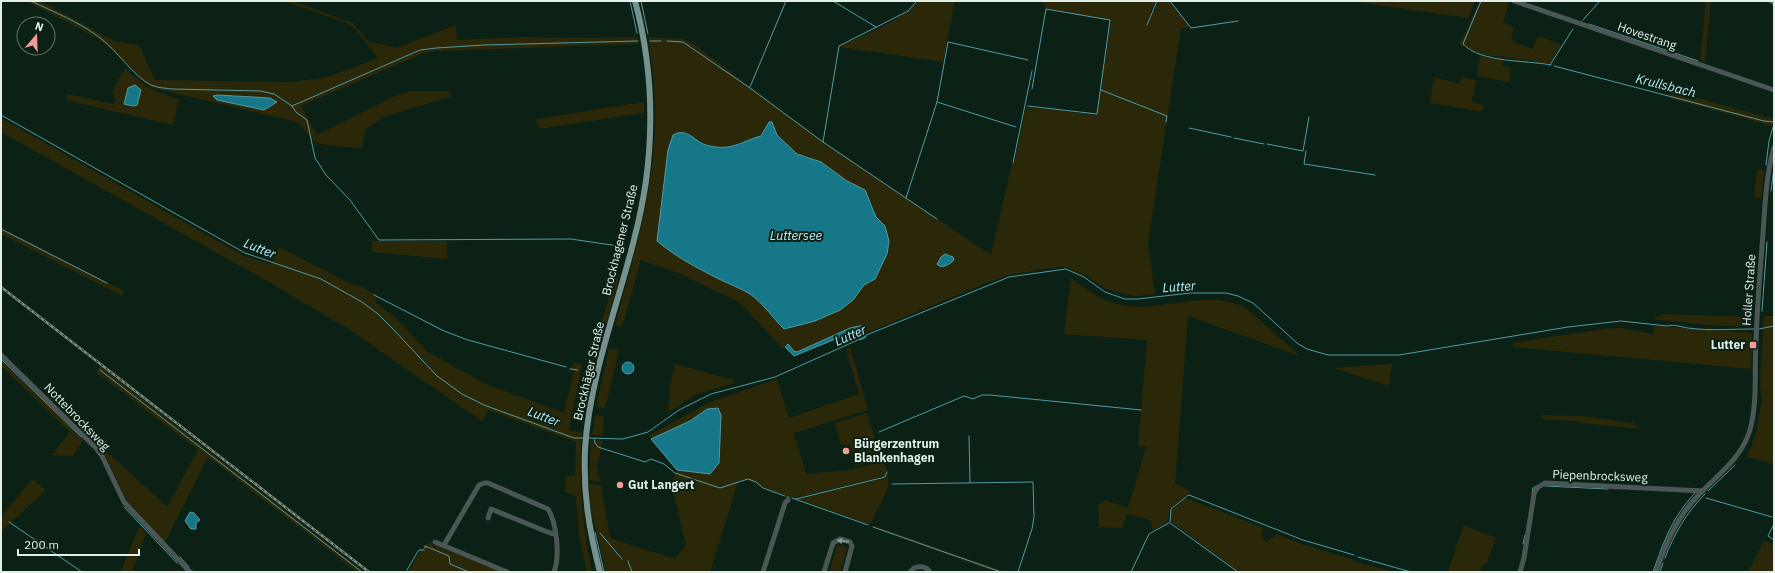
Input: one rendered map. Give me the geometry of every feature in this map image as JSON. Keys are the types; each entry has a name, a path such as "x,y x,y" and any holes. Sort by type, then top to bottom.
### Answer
{"main road":[{"name":"Brockhagener Straße","path":"612,318 640,217 649,155 649,81 643,36 635,1"},
{"name":"Brockhäger Straße","path":"600,572 587,516 585,482 586,448 587,431 594,390 612,318"}],"street":[{"name":"Hovestrang","path":"1514,1 1774,90"},
{"name":"Holler Straße","path":"1656,572 1674,528 1687,508 1733,461 1740,452 1748,434 1753,409 1756,333 1767,186 1774,147"},
{"name":"Nottebrocksweg","path":"1,355 96,448 102,456 124,502 190,572"},
{"path":"444,546 470,499 479,485 484,483 545,506 550,512 558,552 558,561 554,572"},
{"name":"Piepenbrocksweg","path":"1520,572 1524,558 1534,494 1540,485 1545,483 1702,491"},
{"path":"763,572 784,502 788,500"},
{"path":"488,518 491,509 555,534"},
{"path":"824,572 833,543 840,539 850,542 852,546 845,572"},
{"path":"435,542 507,572"},
{"path":"910,572 914,568 920,566 930,572"}],"shaded area":[{"path":"26,1 41,1 114,41 139,45 155,80 292,82 328,77 378,58 355,29 347,23 284,1 293,1 353,23 368,41 396,48 456,25 457,40 523,37 637,37 638,44 437,51 422,54 301,106 317,135 391,98 410,91 451,91 450,97 383,117 365,130 362,148 318,143 312,140 297,122 153,88 146,84 110,48 97,38","holes":["213,96 270,98 263,110 217,100"]},
{"path":"918,1 955,1 943,62 839,47 898,18"},
{"path":"1041,1 1157,1 1152,8 1147,26 1158,1 1169,1 1190,27 1181,28 1148,243 1155,294 1137,296 1118,293 1106,289 1085,275 1067,267 1043,269 1008,275 864,334 859,326 850,328 797,352 786,344 783,349 740,303 681,274 641,260 622,327 615,325 641,228 653,153 655,94 648,37 684,39 691,42 822,141 991,255 1012,164 1014,164 1026,107 1097,115 1111,20 1046,8","holes":["769,122 777,135 797,154 813,158 854,185 872,203 876,217 885,226 885,260 875,279 864,285 853,300 769,314 762,302 749,293 692,266 657,241 671,140 688,133 709,145 717,147 731,146 761,136"]},
{"path":"1350,1 1475,1 1468,18"},
{"path":"1480,1 1509,2 1503,23 1514,27 1511,39 1515,43 1533,49 1536,39 1538,39 1539,36 1562,45 1549,64 1481,54 1465,46 1459,45"},
{"path":"1706,1 1711,1 1705,62 1700,60"},
{"path":"1480,56 1503,60 1503,66 1511,68 1509,82 1477,76"},
{"path":"125,68 149,88 179,99 173,125 66,100 67,94 114,104 116,101 112,92"},
{"path":"1434,77 1460,84 1462,77 1476,80 1472,102 1484,105 1482,112 1430,103"},
{"path":"1672,91 1774,119 1772,126 1669,98"},
{"path":"644,102 644,113 538,129 536,119"},
{"path":"1,118 244,256 271,264 279,247 349,283 377,295 375,302 398,320 428,352 488,385 564,413 574,371 571,370 573,363 582,364 569,430 582,432 580,469 583,519 592,572 587,572 579,534 576,497 565,492 566,476 575,476 576,442 488,410 483,422 350,330 267,281 1,132"},
{"path":"1757,169 1764,170 1761,198 1754,197"},
{"path":"1,228 124,291 122,296 1,234"},
{"path":"372,241 447,241 447,259 372,252"},
{"path":"615,278 619,279 603,335 598,343 592,363 588,362 593,343 598,334"},
{"path":"1071,278 1090,292 1100,297 1111,302 1127,306 1143,307 1211,300 1228,302 1245,307 1300,356 1188,316 1175,484 1191,491 1170,509 1167,523 1153,530 1150,520 1127,514 1122,528 1099,527 1098,505 1106,500 1128,508 1146,447 1138,446 1147,340 1064,334"},
{"path":"1663,314 1752,317 1752,327 1709,325 1652,319"},
{"path":"1764,316 1774,316 1774,464 1747,457 1756,434 1762,399 1760,384"},
{"path":"1654,326 1752,333 1751,369 1513,347 1513,343 1605,329 1621,328 1653,334"},
{"path":"850,347 868,410 794,433 806,474 848,470 884,462 887,471 885,476 795,498 762,487 748,480 738,482 710,572 606,572 591,510 589,484 601,485 610,538 675,559 686,545 671,483 677,470 710,474 707,409 690,421 651,439 649,435 710,402 777,379 789,418 859,394 846,349"},
{"path":"609,348 619,350 605,408 596,407"},
{"path":"1,360 83,440 73,456 52,455 70,432 1,366"},
{"path":"675,364 734,380 734,383 697,394 668,413 670,385"},
{"path":"1392,364 1389,386 1334,368"},
{"path":"100,366 364,572 357,572 208,457 165,542 127,501 104,453 106,451 167,507 198,450 96,372"},
{"path":"867,413 881,460 855,466 850,444 841,446 835,423"},
{"path":"595,415 604,416 603,436 592,435"},
{"path":"1542,415 1581,416 1633,423 1641,429 1574,421 1541,419"},
{"path":"591,441 603,441 597,466 600,482 589,480"},
{"path":"888,477 888,488 871,523 869,524 798,499"},
{"path":"32,479 46,490 1,532 1,517"},
{"path":"1186,498 1263,528 1261,535 1266,542 1277,534 1301,544 1351,559 1359,563 1395,572 1239,572 1170,521 1172,510"},
{"path":"1464,525 1496,538 1486,565 1483,564 1480,572 1448,572"},
{"path":"139,526 146,533 132,572 121,572"},
{"path":"874,526 1006,572 996,572 874,528"},
{"path":"1764,540 1774,545 1774,572 1748,572"},
{"path":"430,543 500,572 408,572 424,545"},
{"path":"843,545 847,549 840,572 829,572 837,546"}],"water":[{"path":"135,85 141,90 137,105 133,106 124,104 128,88"},
{"path":"213,96 270,98 277,102 264,110 217,100"},
{"name":"Luttersee","path":"769,122 772,122 777,135 797,154 821,162 847,181 865,190 876,217 885,226 889,241 887,254 875,279 864,285 853,300 840,310 815,321 784,329 750,294 679,257 657,241 668,150 673,135 682,133 706,145 715,147 729,147 761,136"},
{"path":"945,254 953,257 954,260 947,265 939,266 937,264 941,257"},
{"path":"862,326 862,331 866,337 860,340 857,332 855,331 794,356 785,347 788,344 794,351 797,352 850,328"},
{"path":"628,362 632,364 634,368 632,372 628,374 624,372 622,368 624,364"},
{"path":"718,408 721,415 719,463 710,474 677,470 651,439 690,421 707,409"},
{"path":"190,512 194,513 200,520 196,523 196,529 191,529 185,521"}],"waterway":[{"path":"31,1 75,22 99,37 106,42 138,76 151,85 172,89 260,91 274,94 292,106 296,112 307,120 315,158 326,175 350,200 379,240 571,239 625,247"},
{"path":"630,1 637,33"},
{"path":"641,1 648,34"},
{"path":"750,87 786,1"},
{"path":"833,1 876,27"},
{"path":"823,142 839,46 908,11 917,1"},
{"path":"1147,25 1157,1"},
{"path":"1170,1 1191,28 1238,21"},
{"name":"Krullsbach","path":"1481,1 1463,44 1481,55 1492,58 1551,65"},
{"path":"1583,20 1600,1"},
{"path":"1028,106 1097,114 1110,20 1046,9 1032,89"},
{"path":"1589,24 1698,61"},
{"path":"1550,65 1573,29"},
{"path":"292,106 420,50 484,45 638,41"},
{"path":"650,41 661,41"},
{"path":"667,41 683,42 750,88 823,142 937,219"},
{"path":"906,198 937,102 948,42 1028,60"},
{"name":"Krullsbach","path":"1554,66 1764,121 1774,122"},
{"path":"1013,163 1032,71"},
{"path":"1101,90 1167,116 1166,122"},
{"path":"937,102 1016,127"},
{"name":"Lutter","path":"1,115 245,253 321,279 362,302 378,314 437,376 462,394 484,405 574,438 584,438"},
{"path":"1267,144 1303,151 1309,117"},
{"path":"1766,165 1769,141 1774,124"},
{"path":"1189,128 1231,137"},
{"path":"1234,138 1264,144"},
{"path":"1306,151 1304,164 1375,175"},
{"path":"1771,191 1774,167"},
{"path":"1,229 107,283"},
{"path":"1762,311 1767,242"},
{"name":"Lutter","path":"864,336 1009,277 1066,269 1084,277 1105,292 1125,299 1190,293 1226,293 1238,296 1253,303 1297,343 1307,349 1328,355 1399,355 1568,327 1621,321 1704,329 1754,329"},
{"path":"374,295 444,331 468,340 566,367"},
{"name":"Lutter","path":"1759,329 1774,326"},
{"name":"Lutter","path":"589,438 623,439 648,432 679,410 711,394 775,377 860,339"},
{"path":"1,359 81,437"},
{"path":"570,369 578,370"},
{"path":"100,370 362,572"},
{"path":"879,432 964,396 973,399 982,395 990,395 1141,410"},
{"path":"969,436 970,482"},
{"path":"594,439 598,447 645,462 651,459 664,464 675,473 720,488 748,479 756,482 763,488 785,496"},
{"path":"1708,491 1735,465"},
{"path":"796,499 885,477 887,472"},
{"path":"892,484 1033,482 1034,517 1032,529 1018,572"},
{"path":"1532,493 1533,488 1536,486"},
{"path":"1545,486 1608,489"},
{"path":"1653,572 1665,540 1675,520 1696,492"},
{"path":"1665,558 1681,524 1705,494"},
{"path":"1187,496 1189,495 1303,540 1354,555"},
{"path":"1170,522 1171,509 1186,497"},
{"path":"792,498 868,525"},
{"path":"1706,498 1772,517"},
{"path":"124,507 177,563"},
{"path":"9,522 82,572"},
{"path":"1131,572 1149,534 1169,523"},
{"path":"1170,523 1238,572"},
{"path":"1774,524 1768,536 1774,540"},
{"path":"873,527 1001,572"},
{"path":"595,532 604,572"},
{"path":"600,533 622,559"},
{"path":"1523,544 1525,535"},
{"path":"425,548 425,546 449,556 450,564 469,572"},
{"path":"407,570 419,550 424,550"},
{"path":"180,557 189,567"},
{"path":"1358,557 1411,572"},
{"path":"628,561 632,572"},
{"path":"1660,572 1663,563"}],"railway":[{"path":"1,287 369,572"}],"place":[{"name":"Lutter","path":"1753,345"},
{"name":"Bürgerzentrum Blankenhagen","path":"846,451"},
{"name":"Gut Langert","path":"620,485"}]}
